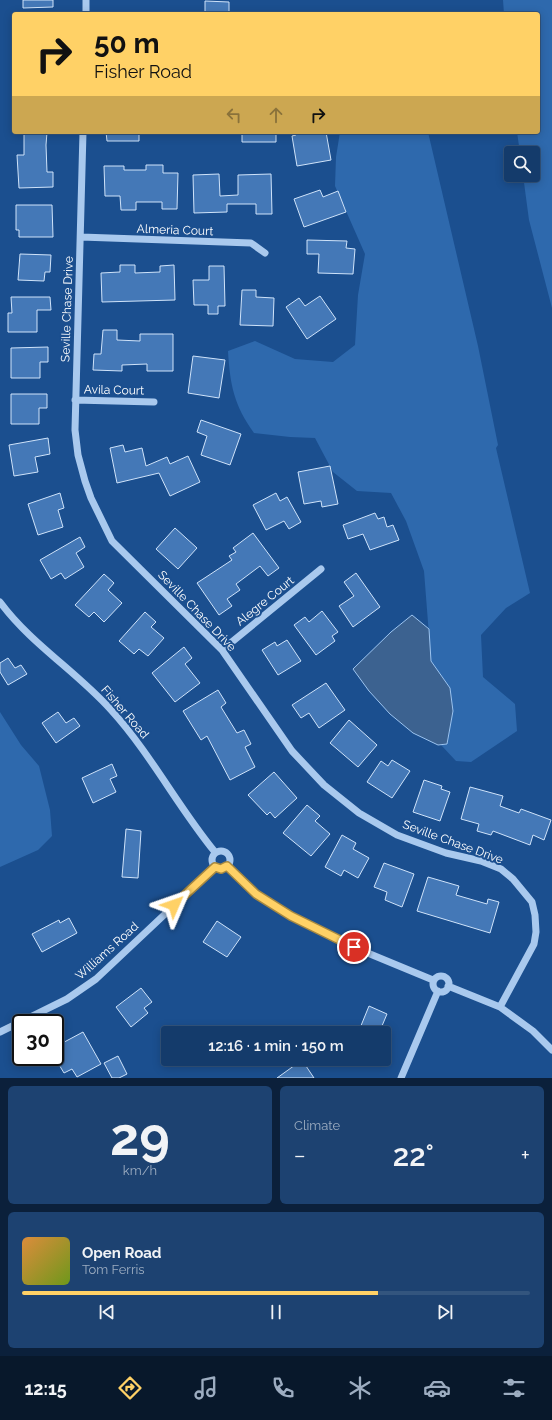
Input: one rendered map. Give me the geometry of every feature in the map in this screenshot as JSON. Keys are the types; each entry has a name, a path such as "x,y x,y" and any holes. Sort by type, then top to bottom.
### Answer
{"street":[{"path":"86,0 86,12"},
{"name":"Seville Chase Drive","path":"83,134 75,430 78,455 91,498 112,541 222,650 292,751 324,785 359,813 398,835 446,853 481,861 501,869 514,879 525,892 532,902 535,915 536,932 534,944 500,1007"},
{"name":"Almeria Court","path":"81,237 251,244 265,253"},
{"name":"Avila Court","path":"75,400 154,402"},
{"name":"Alegre Court","path":"222,650 321,569"},
{"name":"Fisher Road","path":"0,602 11,618 40,646 74,673 112,710 150,759 192,823 215,852 222,850 227,853 230,858 227,866 256,894 291,916 341,942 433,980 437,976 445,976 448,981 448,986 500,1007 533,1031 552,1050"},
{"path":"215,852 211,859 215,867 221,869 227,866"},
{"name":"Williams Road","path":"0,1032 67,999 96,978 215,867"},
{"path":"433,980 434,988 438,992"},
{"path":"438,992 443,991 448,986"},
{"path":"401,1078 438,992"}],"shaded area":[{"path":"503,0 552,0 552,308 529,220 524,182 540,182 540,146 519,146 517,134 540,134 540,12 504,12"},
{"path":"340,134 428,134 478,346 498,445 496,448 530,593 506,608 481,635 483,677 515,704 517,731 471,762 456,761 441,745 447,744 453,711 450,688 431,661 424,571 406,521 391,493 357,491 333,472 315,438 254,433 247,423 234,394 228,351 255,341 295,359 333,362 355,345 358,295 365,254 335,186 336,157"},
{"path":"412,615 429,629 431,661 450,688 453,711 447,744 438,745 413,733 390,714 369,691 353,669 391,632"},
{"path":"0,712 21,745 39,766 50,810 52,836 38,850 0,867"}],"building":[{"path":"23,0 53,0 53,7 23,8"},
{"path":"205,1 229,2 229,12 205,12"},
{"path":"24,134 47,134 47,172 53,172 53,187 19,188 17,155 24,155"},
{"path":"106,134 139,134 139,141 107,141"},
{"path":"242,134 276,134 276,142 242,142"},
{"path":"326,134 331,160 297,166 292,136"},
{"path":"146,165 163,165 163,173 178,173 177,209 162,209 162,202 136,202 136,210 121,210 120,196 105,196 104,166 124,166 124,170 146,170"},
{"path":"219,174 220,196 238,195 238,175 271,174 272,214 256,214 256,204 227,204 227,212 194,213 193,175"},
{"path":"320,190 323,197 338,191 346,212 304,227 294,199"},
{"path":"16,205 52,205 53,237 19,237 19,230 16,230"},
{"path":"307,240 347,241 346,248 355,249 353,274 318,273 319,254 307,254"},
{"path":"20,254 51,255 50,272 45,272 44,281 18,280"},
{"path":"120,265 135,265 135,273 160,272 160,266 174,265 175,300 102,302 101,273 120,272"},
{"path":"209,266 224,266 225,306 218,306 218,314 208,314 208,305 194,305 193,280 209,280"},
{"path":"242,290 256,290 256,297 274,298 273,326 240,325"},
{"path":"320,296 336,319 307,339 286,307 299,298 305,306"},
{"path":"11,297 50,297 51,310 37,310 37,332 8,332 8,313 12,313"},
{"path":"103,330 117,330 117,340 140,341 140,334 173,334 173,371 147,371 147,364 122,365 122,371 93,370 94,354 101,354"},
{"path":"48,347 48,362 40,362 40,378 11,378 11,348"},
{"path":"193,356 225,360 219,398 188,393"},
{"path":"11,394 47,394 47,408 39,408 39,424 11,424"},
{"path":"201,420 241,434 230,465 201,455 207,436 197,432"},
{"path":"48,438 50,454 35,457 38,472 14,476 9,445"},
{"path":"123,445 125,452 142,448 146,466 167,457 170,464 188,456 200,482 170,496 159,473 117,483 110,448"},
{"path":"330,466 338,504 322,507 321,501 304,504 298,472"},
{"path":"60,493 64,508 58,510 63,527 38,535 28,504"},
{"path":"276,493 280,501 287,497 301,522 289,529 284,521 266,530 253,505"},
{"path":"375,513 378,519 384,517 387,527 393,525 399,540 370,550 363,534 348,539 343,525"},
{"path":"175,528 197,548 178,569 156,549"},
{"path":"253,533 279,568 268,576 260,566 236,584 240,590 227,599 232,606 219,615 197,583 232,560 229,556 236,552 233,548"},
{"path":"80,537 85,547 76,553 84,567 65,579 61,573 51,579 40,560"},
{"path":"356,573 380,607 353,627 339,606 354,596 344,582"},
{"path":"104,574 114,583 108,590 122,603 104,622 94,612 89,617 75,605"},
{"path":"322,611 338,632 332,636 335,641 316,655 294,625 305,617 309,622"},
{"path":"145,612 156,622 151,627 164,638 148,656 139,649 134,654 119,641"},
{"path":"287,640 301,661 278,675 262,650 275,642 277,646"},
{"path":"184,647 192,658 185,664 200,683 175,702 152,673"},
{"path":"8,658 15,668 21,665 27,674 8,685 0,672 0,663"},
{"path":"326,683 345,710 319,728 309,713 301,718 292,705"},
{"path":"218,690 226,703 221,707 237,733 244,730 251,744 245,747 255,767 230,780 207,736 201,740 183,711"},
{"path":"58,712 66,723 74,718 80,726 56,743 42,723"},
{"path":"349,720 377,745 358,767 330,743"},
{"path":"392,760 410,771 392,798 367,782 381,761 388,766"},
{"path":"112,764 117,776 110,779 116,792 93,803 82,778"},
{"path":"274,772 297,798 275,818 270,812 267,815 248,795"},
{"path":"424,780 442,786 441,789 450,792 440,821 413,812"},
{"path":"470,787 503,796 500,806 519,813 521,809 551,820 544,840 533,835 530,845 493,831 491,835 477,831 479,824 461,819"},
{"path":"307,805 320,816 315,821 330,834 311,856 283,833"},
{"path":"126,829 141,831 138,878 122,877"},
{"path":"342,835 356,843 353,849 369,858 358,878 344,870 341,876 325,867"},
{"path":"384,863 414,874 402,907 385,900 387,892 374,887"},
{"path":"428,877 459,886 456,895 487,904 488,899 499,902 490,933 417,911"},
{"path":"69,918 77,933 42,952 32,934 59,920 60,923"},
{"path":"217,921 241,937 227,957 203,942"},
{"path":"141,988 152,1002 144,1008 148,1013 131,1027 116,1007"},
{"path":"369,1006 387,1014 382,1026 361,1026"},
{"path":"83,1032 101,1064 77,1077 72,1069 64,1073 60,1066 64,1066 64,1042"},
{"path":"118,1056 127,1074 119,1078 112,1078 104,1063"},
{"path":"294,1066 306,1066 314,1078 277,1078"}],"route":[{"path":"174,905 215,867 221,869 227,866 256,894 291,916 341,942 354,947"}]}
